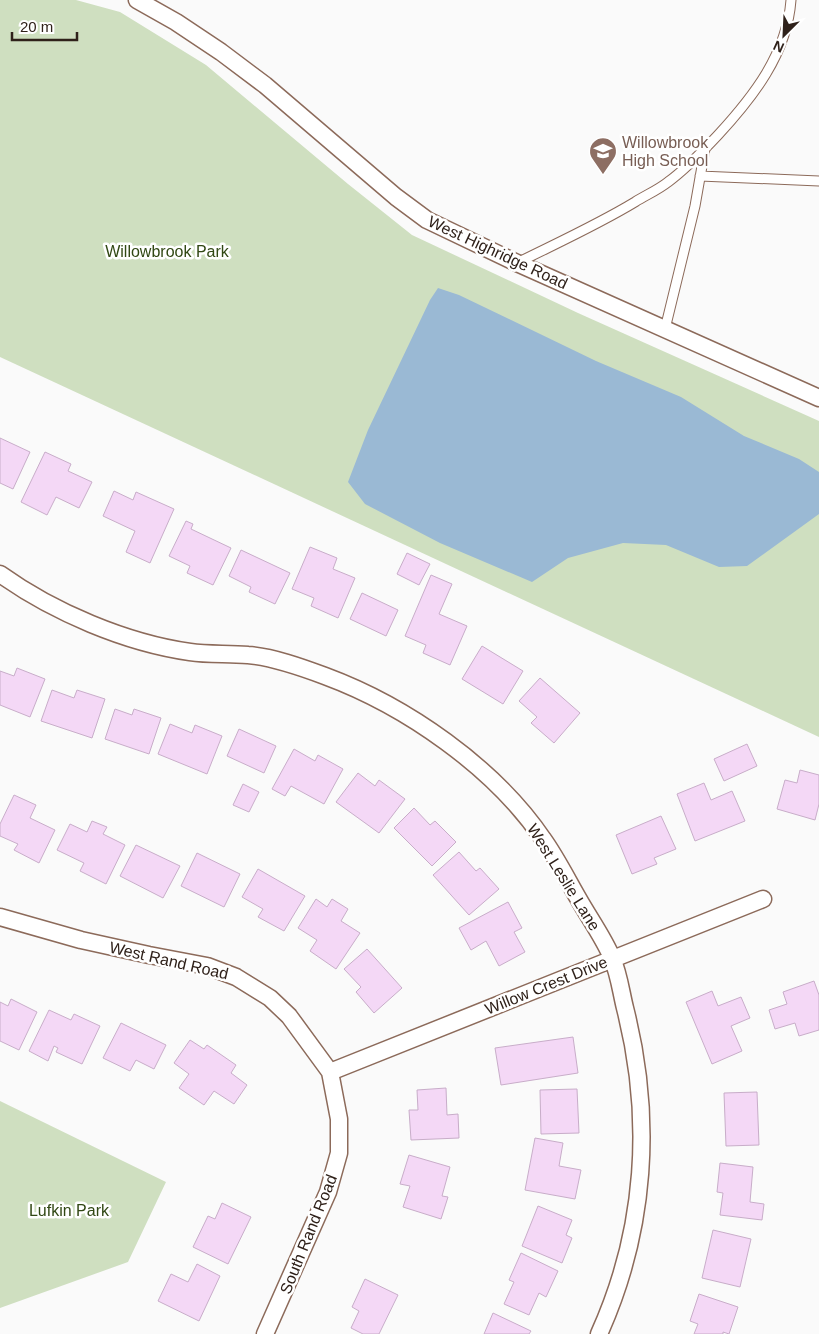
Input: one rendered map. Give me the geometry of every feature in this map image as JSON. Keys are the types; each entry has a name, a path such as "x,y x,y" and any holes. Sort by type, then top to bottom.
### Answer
{"street":[{"name":"West Highridge Road","path":"137,0 176,22 222,52 396,197 427,220 517,263 819,398"},
{"name":"West Leslie Lane","path":"0,574 33,595 85,622 127,637 191,652 250,655 284,663 324,676 366,693 418,722 465,756 500,788 544,839 612,958 632,1035 640,1081 642,1138 638,1197 628,1251 617,1289 599,1334"},
{"name":"Willow Crest Drive","path":"330,1072 763,899"},
{"name":"West Rand Road","path":"0,917 81,940 207,966 236,977 270,998 289,1016 330,1072"},
{"name":"South Rand Road","path":"265,1334 328,1192 339,1153 339,1119 330,1072"}],"lane":[{"path":"517,263 598,224 668,182 705,149 760,85 772,65 781,44 791,9 791,0"},
{"path":"665,329 695,206 705,149"},
{"path":"700,176 819,181"}],"green space":[{"name":"Willowbrook Park","path":"0,0 76,0 120,12 206,65 412,235 578,313 819,421 819,737 0,357"},
{"name":"Lufkin Park","path":"0,1101 166,1182 128,1262 0,1308"}],"water":[{"path":"438,288 459,295 596,361 681,397 744,436 799,459 819,472 819,514 747,566 719,567 666,545 623,543 568,558 532,582 440,543 365,504 348,482 368,430 430,300"}],"building":[{"path":"0,438 30,452 13,489 0,483"},
{"path":"45,452 71,464 68,471 92,482 79,508 56,497 47,515 21,502"},
{"path":"114,491 133,500 136,492 174,509 150,563 126,552 135,531 103,516"},
{"path":"186,521 193,524 191,529 231,548 213,585 187,573 190,566 169,556"},
{"path":"310,547 337,558 333,569 355,578 338,618 311,606 314,598 292,589"},
{"path":"241,550 290,573 275,604 249,592 251,587 229,576"},
{"path":"407,553 430,564 419,585 397,574"},
{"path":"431,575 452,584 439,614 467,626 450,665 423,653 426,645 405,636"},
{"path":"362,593 398,610 386,636 350,619"},
{"path":"482,646 523,671 503,704 462,679"},
{"path":"17,668 45,679 30,717 0,705 0,671 14,676"},
{"path":"540,678 580,713 554,743 531,723 537,717 519,701"},
{"path":"52,690 74,698 77,690 105,699 92,738 41,721"},
{"path":"115,709 132,715 134,709 161,718 149,754 105,739"},
{"path":"170,724 192,733 195,725 222,736 207,774 158,754"},
{"path":"239,729 276,746 264,773 227,756"},
{"path":"747,744 757,766 724,781 714,759"},
{"path":"294,749 315,761 318,755 343,769 324,804 291,786 285,796 272,789"},
{"path":"800,770 819,775 819,804 815,820 777,809 785,780 797,783"},
{"path":"358,773 375,786 379,780 405,799 379,833 336,802"},
{"path":"704,783 711,800 732,791 745,821 695,841 677,794"},
{"path":"243,784 259,792 249,812 233,805"},
{"path":"14,795 36,805 30,818 55,830 39,863 14,850 18,844 0,836 0,824"},
{"path":"414,808 430,825 435,821 456,842 432,866 394,828"},
{"path":"661,816 676,849 654,858 657,864 632,874 616,835"},
{"path":"92,821 107,827 103,834 125,845 106,884 80,871 84,863 57,850 70,824 87,832"},
{"path":"136,845 180,866 163,898 120,876"},
{"path":"459,852 476,871 480,868 499,889 469,915 433,875"},
{"path":"197,853 240,874 224,907 181,886"},
{"path":"258,869 305,896 284,931 258,917 263,909 242,897"},
{"path":"316,899 327,907 332,899 348,909 341,921 360,933 336,969 310,951 317,940 298,928"},
{"path":"508,902 522,928 514,932 525,952 499,966 486,941 471,950 459,928"},
{"path":"367,949 402,988 374,1013 356,992 361,987 344,969"},
{"path":"814,981 819,995 819,1030 799,1036 795,1023 775,1029 769,1010 787,1004 783,992"},
{"path":"712,991 718,1006 741,997 750,1018 731,1026 742,1051 712,1064 686,1002"},
{"path":"11,999 37,1012 19,1050 0,1041 0,1002 8,1006"},
{"path":"49,1010 71,1020 74,1014 100,1026 82,1064 56,1052 58,1048 54,1046 48,1061 29,1051"},
{"path":"121,1023 166,1045 154,1069 136,1060 130,1071 103,1058"},
{"path":"573,1037 578,1073 501,1085 495,1048"},
{"path":"190,1040 204,1049 207,1045 236,1065 231,1073 247,1085 234,1104 214,1091 204,1105 179,1088 189,1074 174,1063"},
{"path":"446,1088 447,1115 458,1114 459,1138 411,1140 409,1110 418,1110 417,1090"},
{"path":"577,1089 579,1133 541,1134 540,1090"},
{"path":"757,1092 759,1145 726,1146 724,1093"},
{"path":"535,1138 563,1143 559,1166 581,1170 575,1199 525,1190"},
{"path":"409,1155 450,1167 442,1196 448,1197 441,1219 403,1207 410,1186 400,1184"},
{"path":"720,1163 753,1167 750,1202 764,1204 762,1220 720,1215 723,1193 717,1192"},
{"path":"222,1203 251,1217 228,1264 193,1247 208,1216 215,1219"},
{"path":"538,1206 572,1220 566,1235 572,1238 562,1263 522,1246"},
{"path":"713,1230 751,1239 740,1287 702,1278"},
{"path":"521,1253 558,1271 546,1297 539,1293 529,1315 504,1304 514,1282 509,1280"},
{"path":"197,1264 220,1276 199,1321 158,1301 171,1274 188,1282"},
{"path":"365,1279 398,1295 379,1334 363,1334 351,1328 359,1311 352,1307"},
{"path":"699,1294 738,1307 729,1334 723,1332 723,1334 694,1334 698,1324 690,1321"},
{"path":"493,1313 531,1331 529,1334 484,1334"}],"place":[{"name":"Willowbrook High School","path":"603,175"}]}
